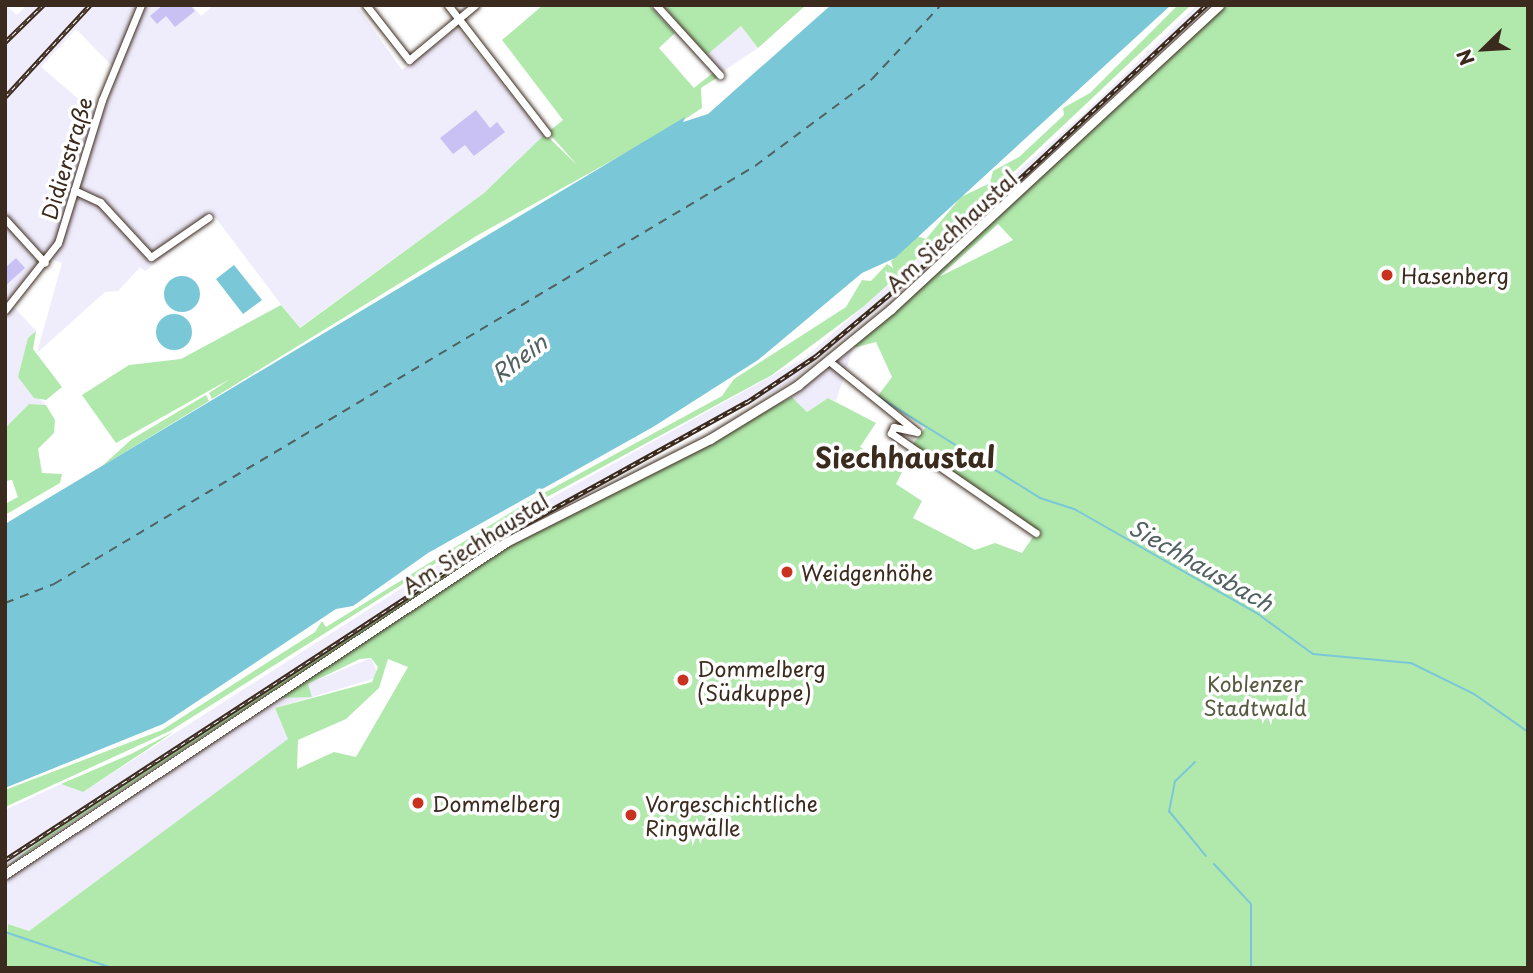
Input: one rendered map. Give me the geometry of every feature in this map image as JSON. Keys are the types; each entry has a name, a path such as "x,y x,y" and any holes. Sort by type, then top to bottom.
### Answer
{"main road":[{"name":"Am Siechhaustal","path":"5,874 506,542 710,439 829,360 1064,152 1219,5"}],"street":[{"name":"Didierstraße","path":"5,310 45,263 141,5"},
{"path":"366,5 409,60 475,5"},
{"path":"448,5 547,133"},
{"path":"656,5 720,75"},
{"path":"74,190 100,202 151,257 209,217"},
{"path":"5,219 45,263"},
{"path":"829,360 917,432 894,427 891,433 1036,533"}],"shaded area":[{"path":"5,5 17,15 27,5 192,5 201,16 214,5 356,5 402,70 457,28 544,135 484,193 299,328 215,217 145,271 140,267 118,291 105,292 37,353 62,263 47,257 5,305","holes":["76,29 118,72 101,118 41,67"]},
{"path":"1197,5 1209,5 915,279 789,383 511,533 5,866 5,810 61,784 83,792 488,533 806,357 1081,116"},
{"path":"741,26 758,48 722,72 707,55"},
{"path":"13,306 36,331 18,377 46,405 29,404 5,428 5,314"},
{"path":"853,348 836,401 828,398 807,412 792,397"},
{"path":"371,658 379,677 312,697 308,684"},
{"path":"276,697 312,697 275,708 289,739 29,931 8,924 5,939 5,879"}],"green space":[{"path":"543,5 649,5 675,33 659,48 694,88 714,72 718,77 701,88 702,108 478,235 212,399 209,393 230,379 116,443 82,395 129,365 181,359 281,305 300,328 484,193 545,134 577,165 548,132 563,120 502,40"},
{"path":"662,5 806,5 758,48 741,26 707,55"},
{"path":"1178,5 1191,5 1018,168 863,307 772,375 501,522 170,731 5,807 5,790 162,730 315,632 322,621 326,627 531,500 722,396 734,379 846,307 862,280 871,281 887,264 893,268 891,261 917,236 926,239 961,197 990,183 993,171 1019,157 1064,115 1063,108 1090,93"},
{"name":"Koblenzer Stadtwald","path":"1225,5 1528,5 1528,968 5,968 8,924 29,931 288,739 275,708 372,682 378,667 371,658 360,659 308,684 312,697 277,698 527,535 792,397 807,412 828,398 876,423 860,447 903,470 896,484 922,501 913,518 975,550 995,543 1022,553 1037,531 913,444 925,428 877,397 892,377 876,342 853,348","holes":["998,224 1013,240 941,276 941,275","388,659 408,667 356,757 334,752 297,769 298,740 346,719 379,688"]},
{"path":"36,331 33,349 62,387 46,400 34,398 18,377 28,338"},
{"path":"206,395 209,401 102,466 132,439"},
{"path":"29,404 46,405 55,420 54,433 38,449 42,473 62,474 60,483 5,515 5,504 18,497 12,480 5,481 5,428"},
{"path":"541,517 5,868 43,838 415,594"},
{"path":"175,731 83,792 61,784 131,754"}],"water":[{"name":"Rhein","path":"831,5 1171,5 895,258 862,273 758,360 653,427 428,553 353,606 336,609 163,724 5,788 5,524 685,117 683,122 708,114"},
{"path":"234,265 262,300 243,314 216,279"},
{"path":"182,276 195,281 200,294 195,307 182,312 169,307 164,294 169,281"},
{"path":"174,314 187,319 192,332 187,345 174,350 161,345 156,332 161,319"}],"building":[{"path":"163,5 190,5 195,11 175,27 166,16 157,24 150,16"},
{"path":"476,110 490,128 497,122 505,132 474,156 465,145 453,154 440,138"},
{"path":"16,258 25,268 5,286 5,268"}],"waterway":[{"name":"Siechhausbach","path":"879,397 1040,498 1076,510 1258,614 1313,654 1411,663 1474,694 1528,732"},
{"path":"1195,762 1175,781 1169,811 1206,856"},
{"path":"1214,864 1251,904 1251,968"},
{"path":"5,932 112,968"}],"ferry route":[{"path":"5,603 54,584 755,166 872,79 941,5"}],"railway":[{"path":"5,42 43,5"},
{"path":"5,97 90,5"},
{"path":"5,860 482,548 747,402 816,356 953,241 1206,5"}],"place":[{"name":"Hasenberg","path":"1387,275"},
{"name":"Weidgenhöhe","path":"787,572"},
{"name":"Dommelberg (Südkuppe)","path":"683,680"},
{"name":"Dommelberg","path":"418,803"},
{"name":"Vorgeschichtliche Ringwälle","path":"631,815"}],"district":[{"name":"Siechhaustal","path":"905,457"}]}
